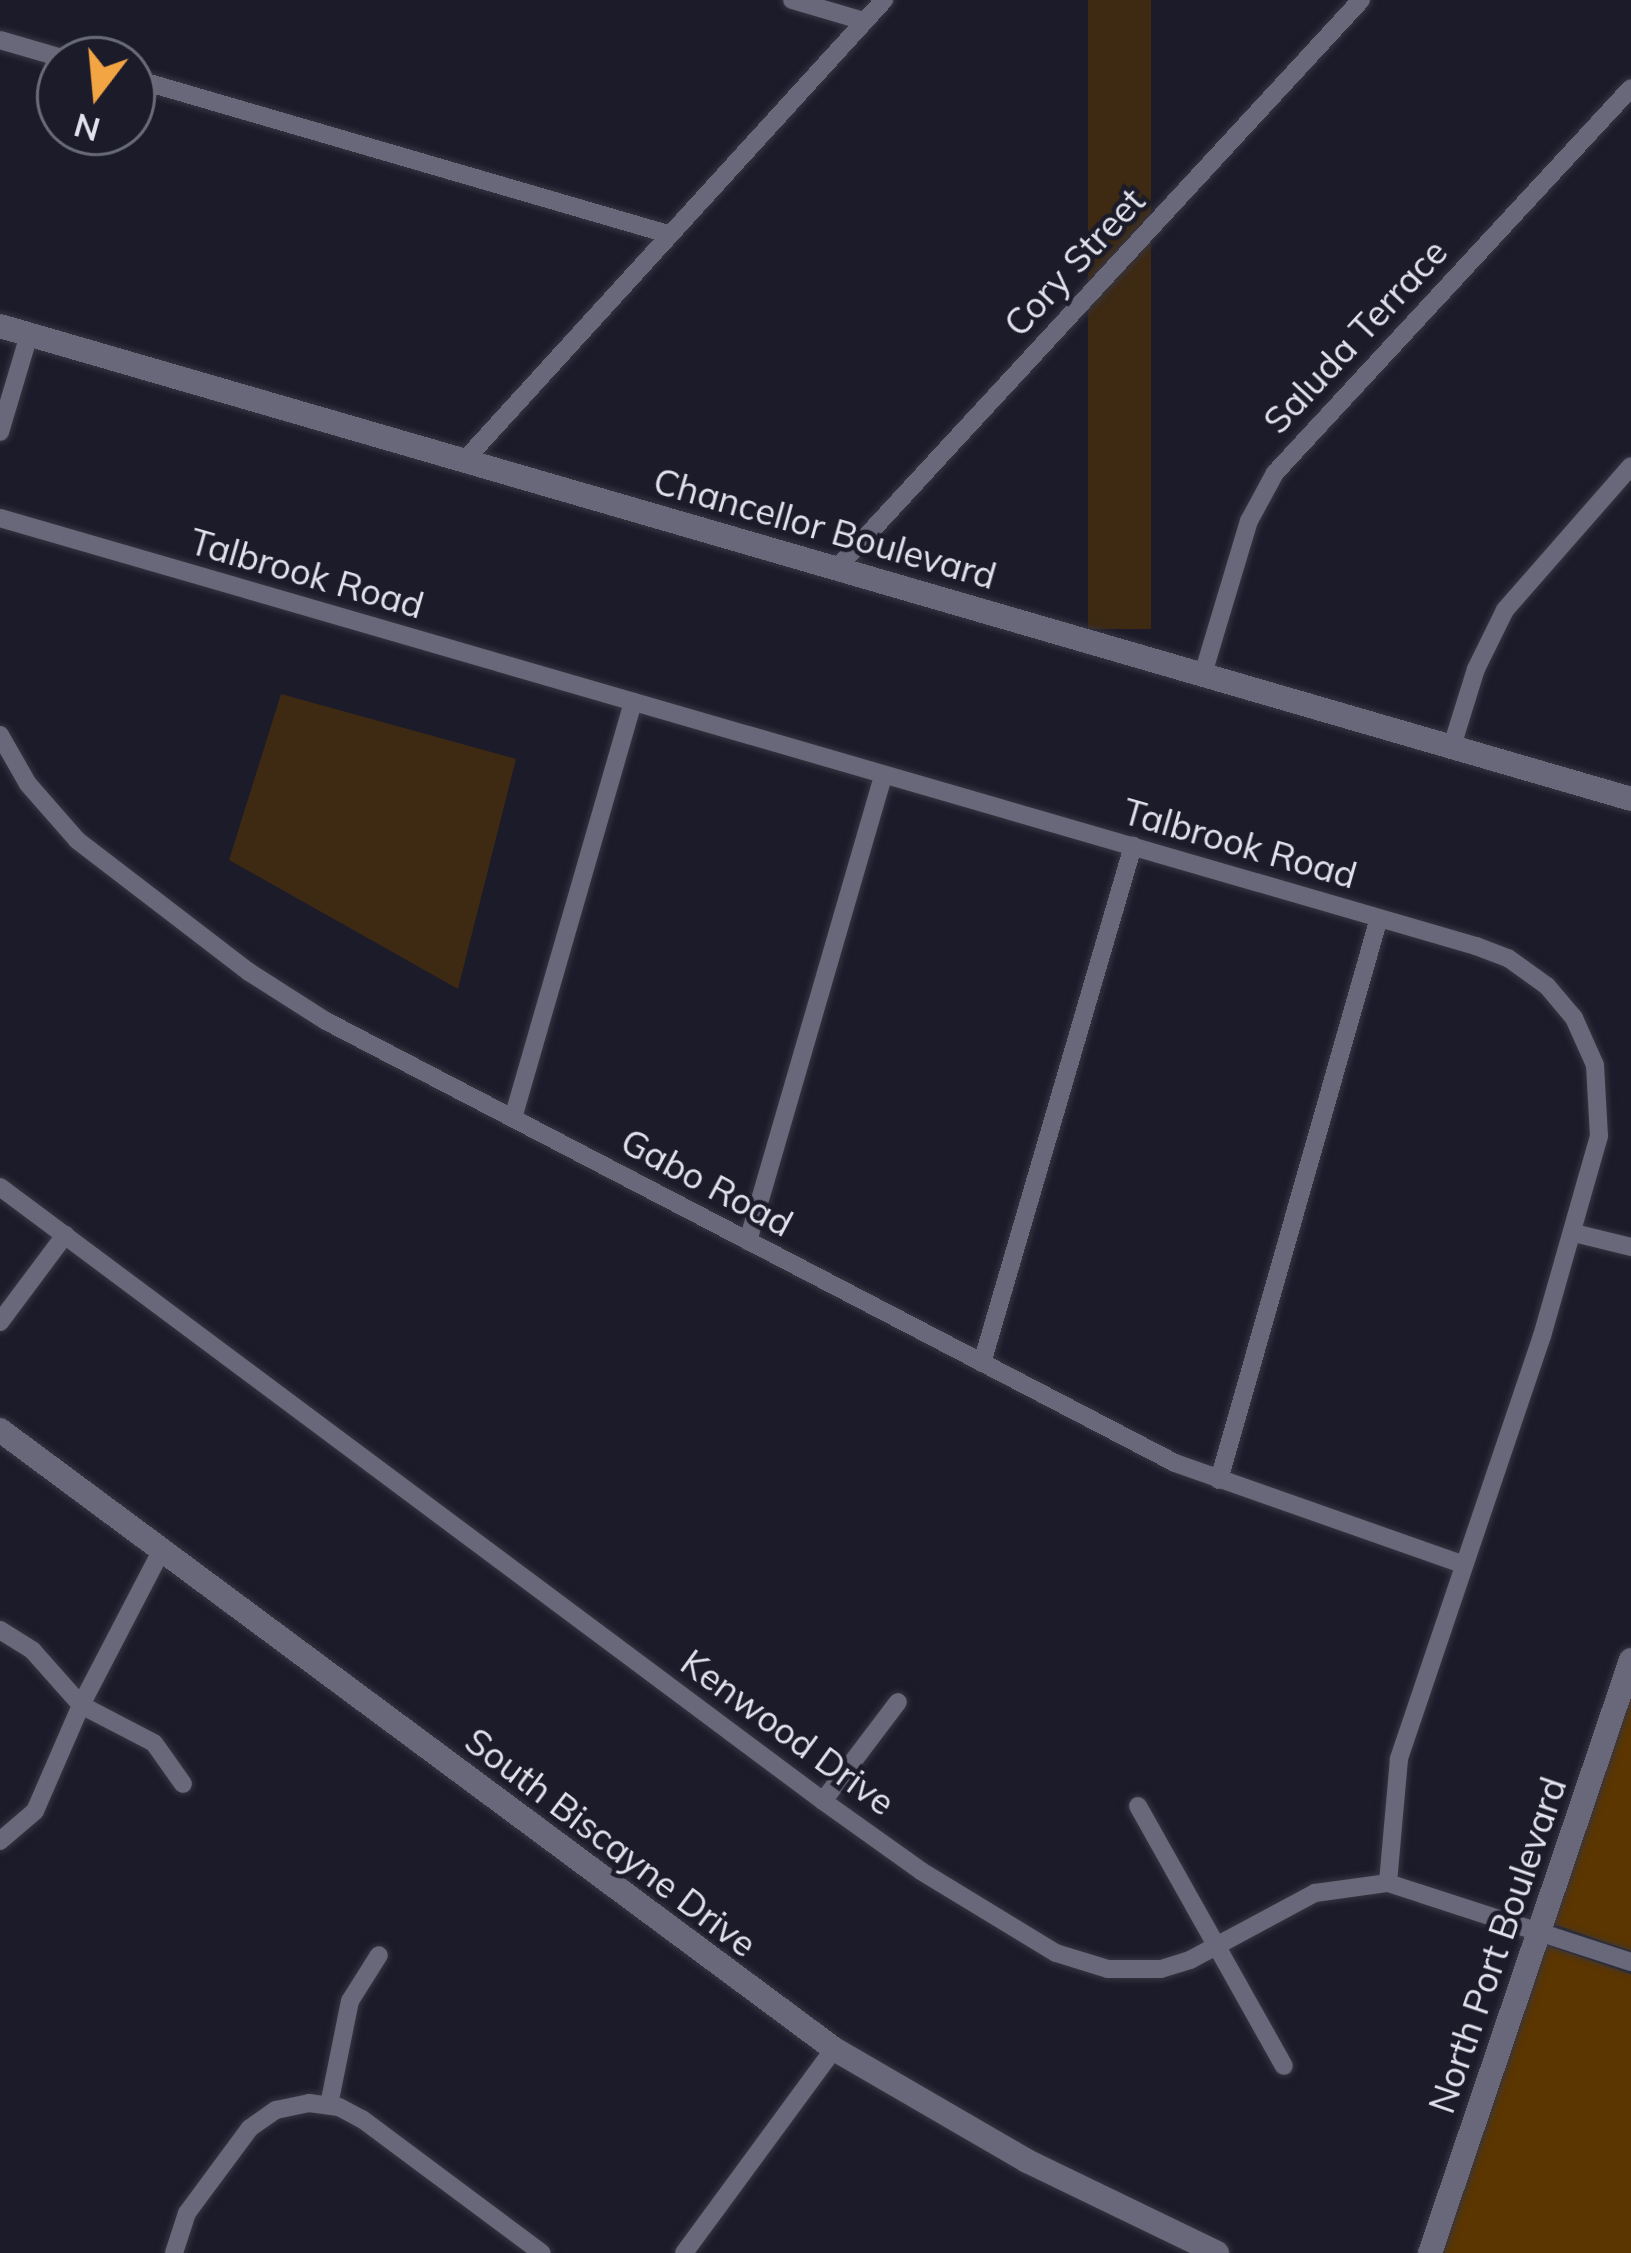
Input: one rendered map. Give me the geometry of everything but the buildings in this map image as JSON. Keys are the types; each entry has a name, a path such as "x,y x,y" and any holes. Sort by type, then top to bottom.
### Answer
{"street":[{"path":"792,0 865,21"},
{"path":"464,461 884,0"},
{"name":"Cory Street","path":"836,569 1361,0"},
{"path":"0,40 36,50"},
{"path":"156,85 668,234"},
{"name":"Saluda Terrace","path":"1203,674 1249,521 1275,473 1631,88"},
{"name":"Chancellor Boulevard","path":"0,326 1631,799"},
{"path":"0,431 29,335"},
{"path":"1452,746 1476,669 1505,610 1631,466"},
{"name":"Talbrook Road","path":"0,518 1379,917 1508,958 1547,986 1574,1018 1595,1065 1601,1112 1596,1156 1400,1759 1388,1883"},
{"path":"513,1118 633,702"},
{"name":"Gabo Road","path":"0,735 28,784 77,840 249,972 326,1021 1175,1463 1464,1565"},
{"path":"748,1241 883,775"},
{"path":"982,1363 1133,846"},
{"path":"1219,1480 1379,917"},
{"name":"Kenwood Drive","path":"0,1187 921,1871 1072,1959 1144,1971 1177,1965 1315,1893 1388,1883 1631,1962"},
{"path":"1574,1233 1631,1247"},
{"path":"0,1322 64,1235"},
{"name":"South Biscayne Drive","path":"0,1430 834,2049 1027,2161 1217,2253"},
{"path":"0,1841 35,1811 81,1705 161,1551"},
{"path":"0,1630 33,1651 81,1705 154,1743 173,1763 183,1784"},
{"name":"North Port Boulevard","path":"1430,2253 1631,1660"},
{"path":"824,1801 898,1702"},
{"path":"1138,1806 1284,2066"},
{"path":"329,2105 350,2001 379,1955"},
{"path":"684,2253 834,2049"},
{"path":"174,2253 187,2213 250,2128 289,2106 329,2105 362,2119 542,2253"}],"shaded area":[{"path":"1088,0 1151,0 1151,629 1088,629"},
{"path":"281,694 516,759 458,989 229,860"},
{"path":"1631,1691 1631,1951 1553,1924"},
{"path":"1546,1945 1631,1974 1631,2253 1441,2253"}]}
